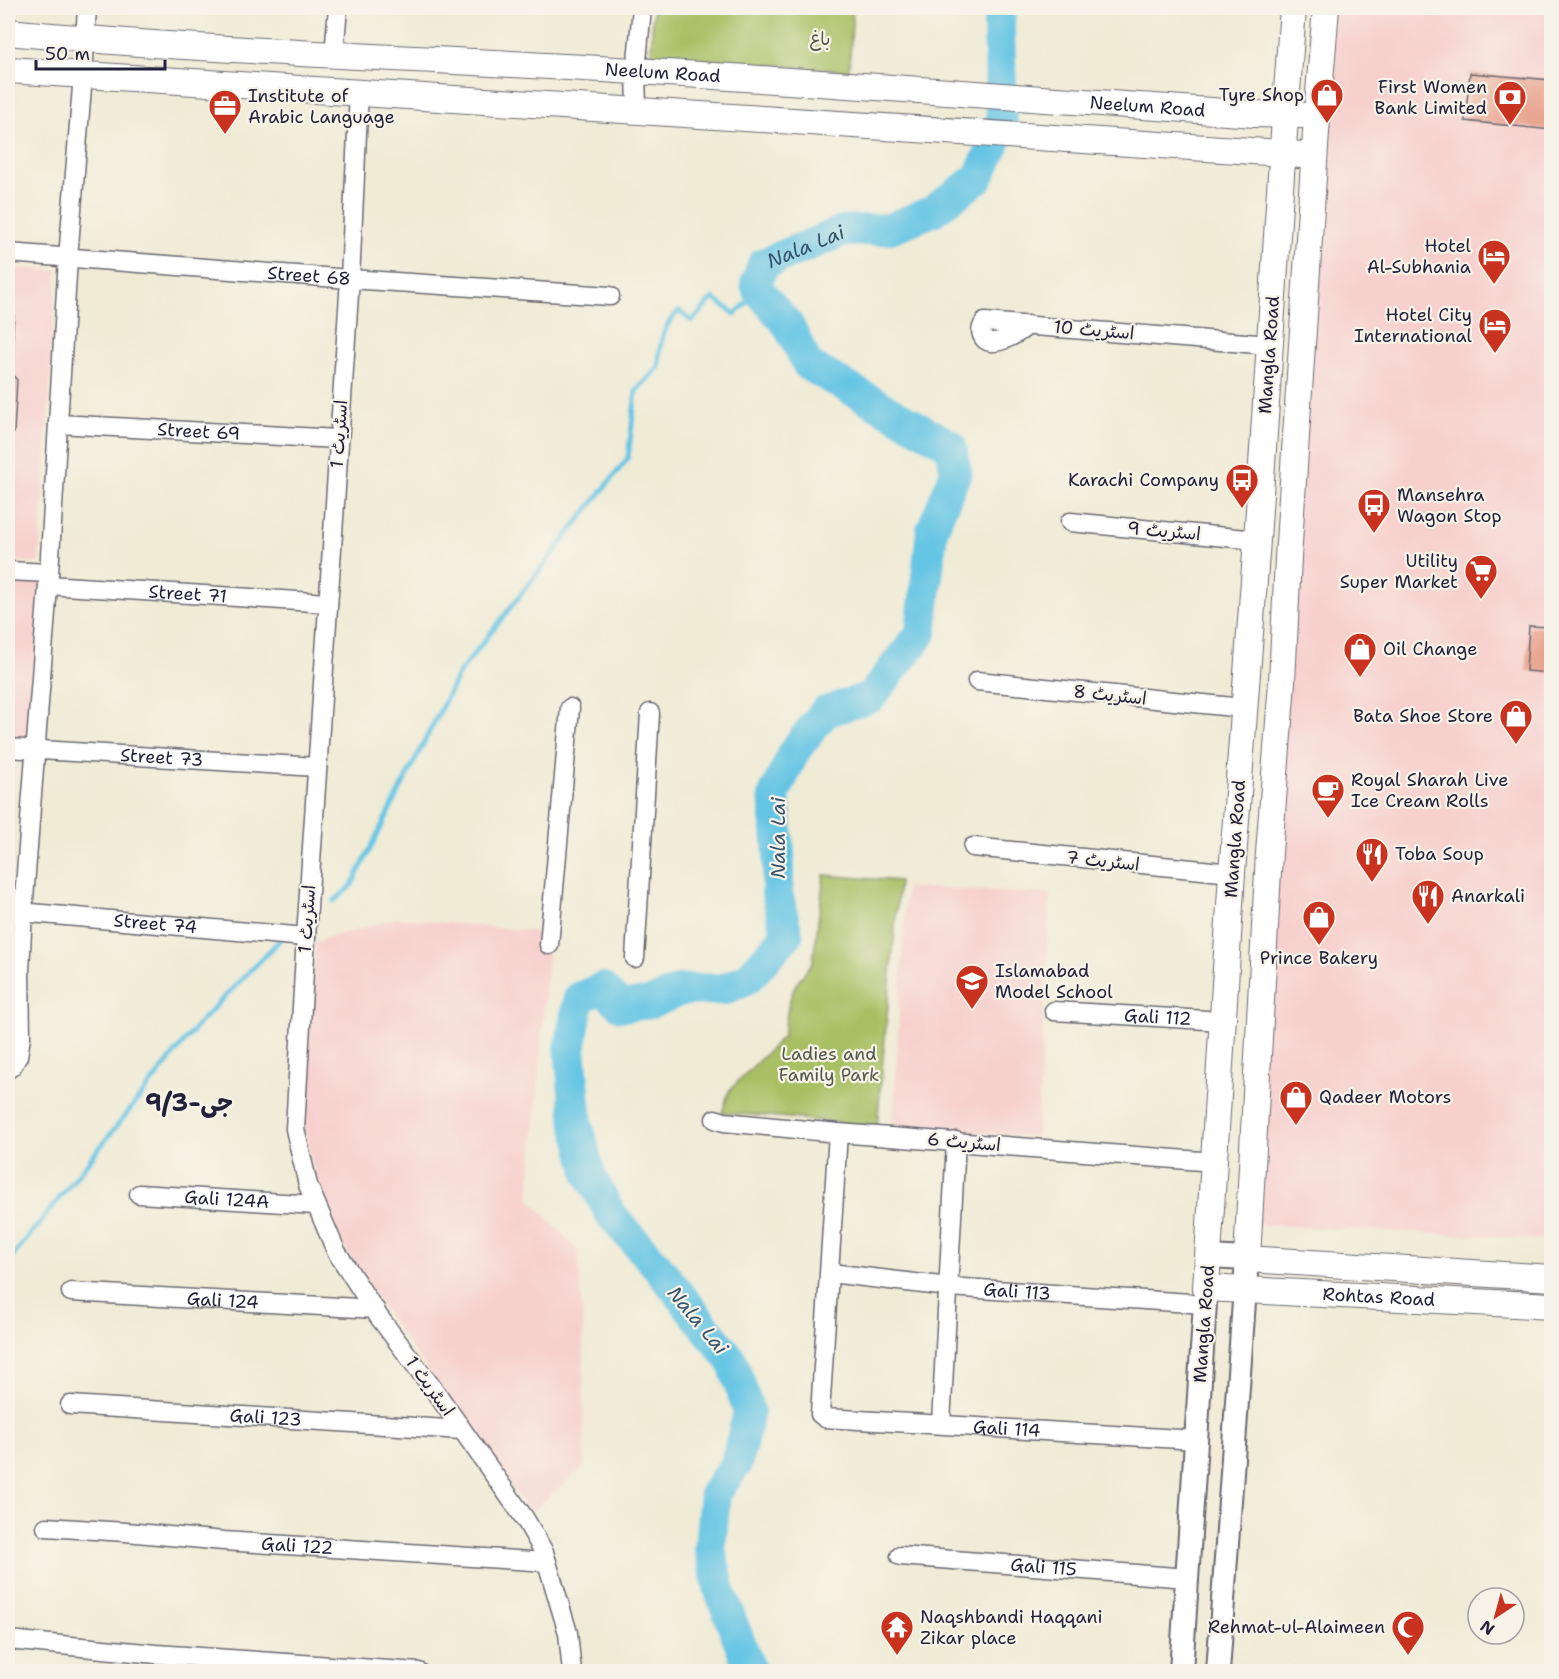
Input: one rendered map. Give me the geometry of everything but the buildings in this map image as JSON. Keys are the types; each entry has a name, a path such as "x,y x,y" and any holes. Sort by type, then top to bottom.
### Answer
{"main road":[{"name":"Mangla Road","path":"1206,1296 1243,708 1257,540 1293,8"},
{"name":"Mangla Road","path":"1247,1259 1268,863 1326,8"},
{"name":"Neelum Road","path":"8,32 85,39 636,71 1317,117"},
{"name":"Neelum Road","path":"8,70 1062,138 1315,157"},
{"name":"Rohtas Road","path":"1247,1259 1551,1278"},
{"name":"Rohtas Road","path":"1206,1296 1244,1290 1551,1306"}],"street":[{"path":"8,1069 18,1056 21,1037 20,969 15,911 34,750 48,579 68,258 87,8"},
{"path":"334,54 338,8"},
{"path":"637,110 636,71 642,8"},
{"name":"اسٹریٹ 1","path":"359,92 350,279 295,1129 308,1185 336,1251 379,1317 525,1519 544,1552 568,1633 572,1671"},
{"name":"Street 68","path":"8,254 610,296"},
{"name":"اسٹریٹ 10","path":"1028,325 1009,339 993,342 985,339 982,334 982,327 986,322 1270,345"},
{"name":"Street 69","path":"58,424 338,439"},
{"name":"اسٹریٹ 9","path":"1070,522 1257,540"},
{"name":"Street 71","path":"8,571 48,579 328,603"},
{"name":"اسٹریٹ 8","path":"978,681 1243,708"},
{"path":"549,945 570,708"},
{"path":"635,958 650,713"},
{"name":"Street 73","path":"8,748 317,767"},
{"name":"اسٹریٹ 7","path":"973,847 1232,873"},
{"name":"Street 74","path":"15,911 306,937"},
{"name":"Gali 112","path":"1054,1011 1223,1021"},
{"name":"اسٹریٹ 6","path":"715,1119 724,1122 838,1133 1214,1162"},
{"path":"830,1273 838,1133"},
{"path":"941,1424 956,1141"},
{"name":"Gali 124A","path":"140,1194 316,1204"},
{"path":"1209,1257 1247,1259"},
{"name":"Mangla Road","path":"1218,1671 1247,1259"},
{"name":"Gali 113","path":"830,1273 949,1287 1206,1296"},
{"name":"Gali 114","path":"830,1273 820,1409 820,1414 825,1418 1197,1440"},
{"name":"Gali 124","path":"71,1292 375,1309"},
{"name":"Mangla Road","path":"1181,1671 1206,1296"},
{"name":"Gali 123","path":"70,1405 462,1430"},
{"name":"Gali 122","path":"46,1527 547,1562"},
{"name":"Gali 115","path":"900,1556 1188,1578"},
{"path":"8,1640 156,1654 419,1671"}],"shaded area":[{"path":"1328,8 1551,8 1551,1240 1247,1224"},
{"path":"8,267 57,271 39,563 8,560"},
{"path":"8,578 41,581 27,741 8,740"},
{"name":"Islamabad Model School","path":"906,887 1050,894 1037,1137 893,1126"},
{"path":"396,918 549,933 529,1198 578,1251 583,1325 584,1467 530,1513 380,1304 345,1248 322,1204 304,1128 315,942"}],"green space":[{"name":"باغ","path":"653,8 853,8 849,71 651,56"},
{"name":"Ladies and Family Park","path":"824,875 899,881 877,1126 722,1113 729,1091 783,1036 789,1002 796,984 813,962"}],"waterway":[{"name":"Nala Lai","path":"751,1672 720,1591 710,1549 715,1493 736,1464 749,1412 732,1361 657,1266 611,1215 590,1175 577,1123 570,1049 579,998 602,988 621,1006 651,1003 681,990 725,989 748,978 787,935 777,893 779,855 774,795 795,750 825,712 871,697 921,633 932,530 956,472 951,446 808,365 788,325 759,291 756,284 763,264 843,231 888,229 933,211 978,178 994,145 1002,120 1000,8"},
{"path":"334,901 352,885 459,673 628,458 636,391 659,367 661,344 665,330 673,317 679,311 692,321 713,298 735,314 759,291"},
{"path":"8,1288 9,1261 200,1022 280,940"}],"place":[{"name":"Tyre Shop","path":"1327,124"},
{"name":"First Women Bank Limited","path":"1510,126"},
{"name":"Institute of Arabic Language","path":"225,135"},
{"name":"Hotel Al-Subhania","path":"1494,285"},
{"name":"Hotel City International","path":"1495,354"},
{"name":"Karachi Company","path":"1242,509"},
{"name":"Mansehra Wagon Stop","path":"1374,534"},
{"name":"Utility Super Market","path":"1481,600"},
{"name":"Oil Change","path":"1360,678"},
{"name":"Bata Shoe Store","path":"1516,745"},
{"name":"Royal Sharah Live Ice Cream Rolls","path":"1328,819"},
{"name":"Toba Soup","path":"1372,883"},
{"name":"Anarkali","path":"1428,925"},
{"name":"Prince Bakery","path":"1319,946"},
{"name":"Islamabad Model School","path":"972,1010"},
{"name":"Qadeer Motors","path":"1296,1126"},
{"name":"Naqshbandi Haqqani Zikar place","path":"897,1656"},
{"name":"Rehmat-ul-Alaimeen","path":"1408,1656"}],"district":[{"name":"جی-9/3","path":"189,1103"}]}
